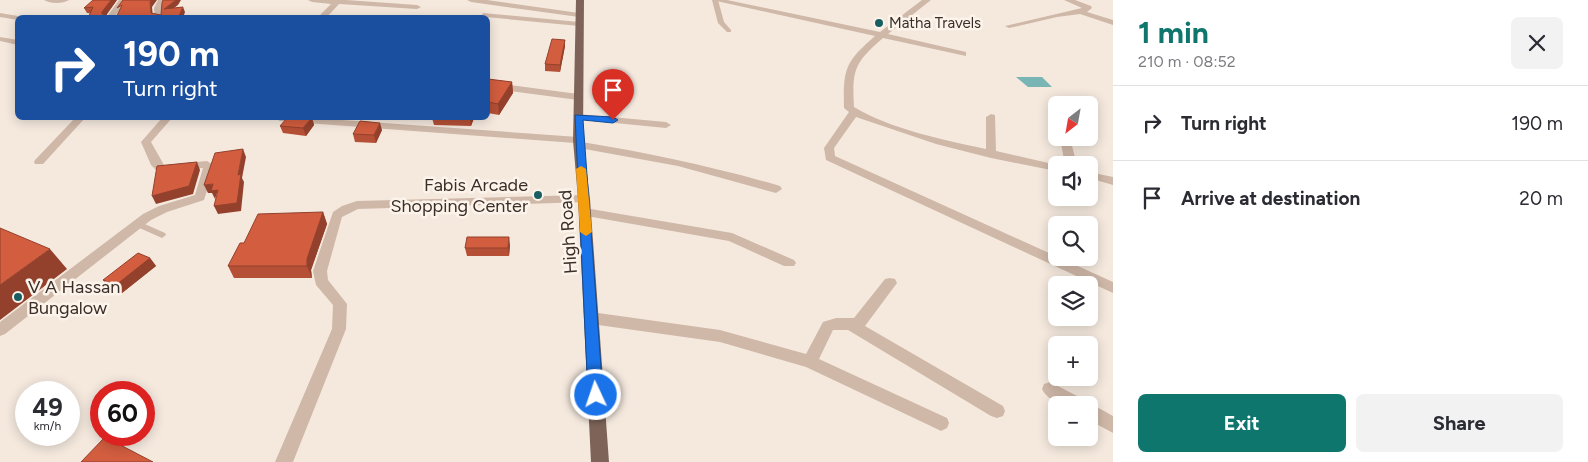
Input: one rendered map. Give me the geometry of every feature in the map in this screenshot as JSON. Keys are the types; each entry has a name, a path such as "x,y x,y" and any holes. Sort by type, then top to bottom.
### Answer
{"main road":[{"name":"High Road","path":"580,0 578,142 584,205 600,462"}],"street":[{"path":"48,0 65,0"},
{"path":"112,15 123,0"},
{"path":"159,15 158,8 162,0"},
{"path":"312,0 417,7"},
{"path":"411,15 423,0"},
{"path":"471,0 579,19"},
{"path":"716,0 817,19 881,36 963,54"},
{"path":"927,0 881,36 852,67 848,76 849,108 854,112 940,142 1048,166"},
{"path":"1009,26 1057,15 1081,12 1088,8 1068,0"},
{"path":"324,15 338,1"},
{"path":"1081,12 1113,23"},
{"path":"490,15 579,19"},
{"path":"0,39 15,42"},
{"path":"490,85 578,97"},
{"path":"854,112 829,148 830,158 1113,288"},
{"path":"578,117 666,125"},
{"path":"991,117 991,154"},
{"path":"39,162 78,120"},
{"path":"0,330 138,224 163,209 200,198 209,166 207,164 167,169 157,165 146,142 165,120"},
{"path":"305,120 578,142 653,156 721,172 776,189"},
{"path":"1098,177 1113,181"},
{"path":"284,462 339,329 340,304 321,281 320,271 337,215 346,209 357,205 584,205 732,238 789,263"},
{"path":"852,326 864,320 890,284"},
{"path":"591,318 720,336 810,362 941,423"},
{"path":"810,362 828,326 841,323 852,326 997,412"},
{"path":"1050,389 1062,396"},
{"path":"1098,416 1113,425"}],"lane":[{"path":"716,0 721,23 729,31"},
{"path":"0,15 15,18"},
{"path":"138,224 162,235"}],"water":[{"path":"1016,77 1042,77 1052,87 1028,87"}],"building":[{"path":"93,0 111,0 102,12 102,14 107,15 89,15 93,7 84,8"},
{"path":"123,0 151,0 151,13 161,15 117,15 122,5 117,8"},
{"path":"163,0 176,0 164,9 183,7 179,15 161,15"},
{"path":"552,39 565,40 560,65 545,64"},
{"path":"490,79 512,82 498,104 490,102"},
{"path":"285,120 310,120 303,128 280,126"},
{"path":"360,121 380,123 374,135 353,134"},
{"path":"243,149 238,175 241,174 237,203 214,206 218,190 211,191 213,184 204,185 215,153"},
{"path":"197,162 189,186 152,196 157,166"},
{"path":"323,212 307,259 307,266 228,266 240,243 244,243 258,214"},
{"path":"0,228 50,249 0,285"},
{"path":"467,237 509,237 508,248 465,248"},
{"path":"138,253 150,258 116,285 103,280"},
{"path":"96,446 122,446 153,462 81,462"}],"slow traffic":[{"path":"581,169 586,232"}],"place":[{"name":"Matha Travels","path":"879,23"},
{"name":"Fabis Arcade Shopping Center","path":"538,195"},
{"name":"V A Hassan Bungalow","path":"18,297"}],"route":[{"path":"596,395 578,117 613,120"}]}
